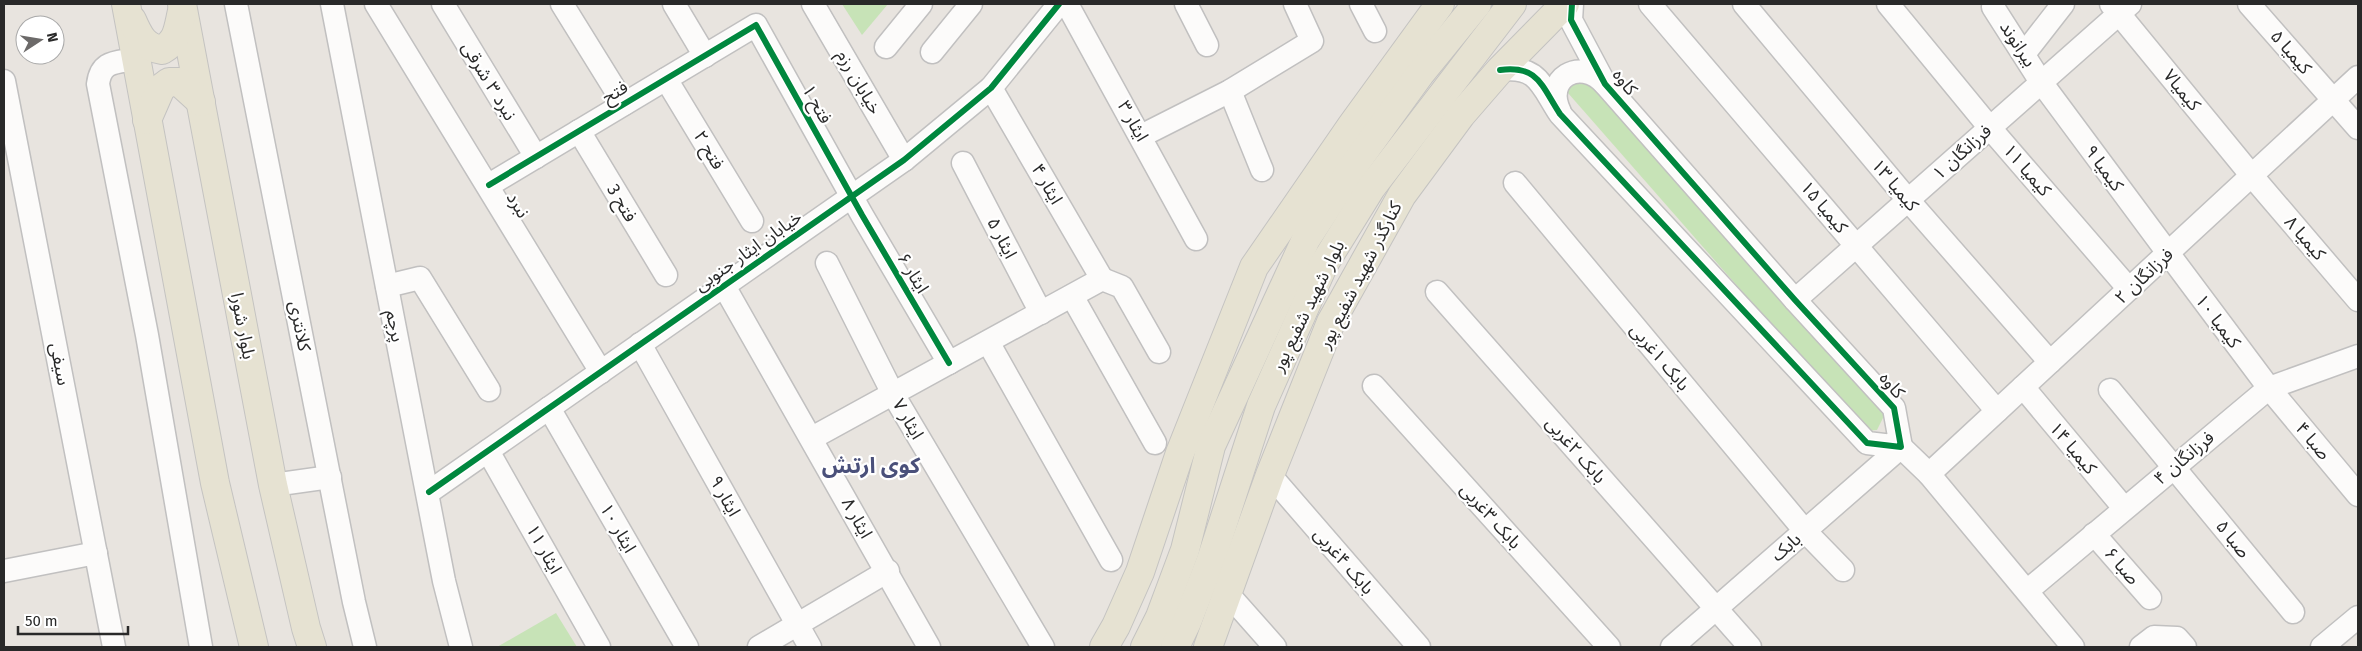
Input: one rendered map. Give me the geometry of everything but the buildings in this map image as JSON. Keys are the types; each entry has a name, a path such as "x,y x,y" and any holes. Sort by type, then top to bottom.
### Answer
{"main road":[{"path":"1104,647 1116,626 1140,572 1180,453 1254,267 1352,125 1440,4"},
{"name":"بلوار شهید شفیع پور","path":"1145,647 1160,617 1185,550 1211,446 1306,239 1357,161 1420,74 1478,4"},
{"name":"بلوار شهید شفیع پور","path":"1175,647 1187,622 1210,560 1261,406 1324,264 1371,188 1512,4"},
{"name":"کنارگذر شهید شفیع پور","path":"1208,647 1270,475 1331,322 1402,195 1461,115 1500,70 1565,4"},
{"path":"126,7 144,42 153,48 162,50 172,44 177,34 182,5"},
{"name":"بلوار شورا","path":"182,5 273,485 312,647"},
{"path":"126,7 215,483 254,647"},
{"path":"147,120 158,93 169,82 180,82 201,102"},
{"path":"1324,264 1375,207 1414,158 1461,115"},
{"path":"1230,404 1254,325 1272,275 1292,238 1332,178 1352,125"}],"street":[{"name":"کلانتری","path":"236,4 365,647"},
{"name":"نبرد","path":"376,4 489,185 601,372"},
{"name":"نبرد ۳ شرقی","path":"443,4 536,157"},
{"path":"562,4 624,104"},
{"path":"674,4 705,56"},
{"name":"خیابان رزم","path":"813,4 904,160"},
{"path":"886,47 920,4"},
{"path":"932,52 971,4"},
{"name":"خیابان ایثار جنوبی","path":"429,492 904,160 991,88 1059,4"},
{"name":"ایثار ۳","path":"1067,4 1196,239"},
{"path":"1186,4 1207,45"},
{"path":"1141,136 1230,92 1312,41 1294,4"},
{"path":"1361,4 1375,30"},
{"path":"1417,38 1424,4"},
{"name":"کاوه","path":"1572,4 1571,20 1605,84 1795,300 1894,408 1900,447"},
{"name":"کیمیا ۱۵","path":"1650,4 1997,412"},
{"name":"کیمیا ۱۳","path":"1744,4 1908,200 2050,362"},
{"name":"کیمیا ۱۱","path":"1888,4 1990,128 2129,289"},
{"path":"2024,54 2063,4"},
{"name":"کیمیا ۵","path":"2249,4 2358,128"},
{"name":"بیرانوند","path":"1994,5 2041,82"},
{"name":"پرچم","path":"336,6 387,286 429,492 444,581 461,647"},
{"name":"فرزانگان ۱","path":"1795,300 1990,128 2120,7"},
{"name":"کیمیا۷","path":"2120,7 2252,176"},
{"name":"فتح","path":"489,185 756,25"},
{"name":"فتح ۱","path":"756,25 852,197"},
{"path":"136,59 106,65 99,73 98,84 147,335 201,647"},
{"path":"1500,70 1518,68 1528,71 1537,79 1560,114 1867,443 1900,447 1929,474 2073,647"},
{"path":"1560,114 1556,104 1555,93 1559,82 1567,75 1577,71 1588,71 1598,76 1605,84"},
{"name":"فرزانگان ۲","path":"1929,474 2358,77"},
{"name":"فتح ۲","path":"666,79 752,220"},
{"name":"سیفی","path":"4,81 6,105 114,647"},
{"name":"کیمیا ۹","path":"2041,82 2168,254"},
{"name":"ایثار ۴","path":"991,88 1102,279"},
{"path":"1230,92 1262,170"},
{"name":"فتح 3","path":"579,131 666,275"},
{"name":"ایثار ۵","path":"963,163 1041,313"},
{"name":"کیمیا ۸","path":"2252,176 2358,300"},
{"name":"بابک ۱غربی","path":"1515,184 1805,531 1843,570"},
{"name":"ایثار ۶","path":"852,197 949,363"},
{"name":"کیمیا ۱۰","path":"2168,254 2269,388"},
{"name":"ایثار ۷","path":"826,263 894,394 1043,647"},
{"path":"387,286 420,278 489,390"},
{"path":"812,438 1102,279 1122,287 1159,352"},
{"name":"ایثار ۸","path":"724,286 888,571 929,647"},
{"name":"بابک ۲غربی","path":"1437,292 1750,647"},
{"path":"1072,296 1155,443"},
{"path":"988,342 1111,560"},
{"name":"ایثار ۹","path":"640,344 810,647"},
{"name":"فرزانگان ۴","path":"2027,591 2269,388 2358,356"},
{"name":"بابک ۳غربی","path":"1374,386 1609,647"},
{"name":"کیمیا ۱۴","path":"2022,387 2124,508"},
{"name":"صبا ۴","path":"2269,388 2358,495"},
{"name":"صبا ۵","path":"2110,390 2293,612"},
{"name":"ایثار ۱۰","path":"549,408 687,647"},
{"name":"بابک","path":"1672,647 1900,447"},
{"name":"ایثار ۱۱","path":"488,451 599,647"},
{"name":"بابک ۴غربی","path":"1270,475 1419,647"},
{"path":"273,485 330,477"},
{"name":"صبا ۶","path":"2094,534 2150,598"},
{"path":"4,571 96,553"},
{"path":"758,647 888,571"},
{"path":"1228,594 1275,647"},
{"path":"2322,647 2358,617"},
{"path":"2141,647 2154,637 2177,638 2185,647"}],"green space":[{"path":"842,4 888,4 862,35"},
{"path":"1585,73 1885,414 1877,430 1866,431 1860,426 1568,93 1566,85"},
{"path":"556,613 577,647 497,647"}],"cycle path":[{"path":"429,492 904,160 991,88 1059,4"},
{"path":"1500,70 1513,69 1523,71 1537,79 1560,114 1867,443 1901,447 1894,408 1795,300 1605,84 1571,20 1572,4"},
{"path":"489,185 756,25 862,215 949,363"}],"district":[{"name":"کوی ارتش","path":"871,465"}]}
